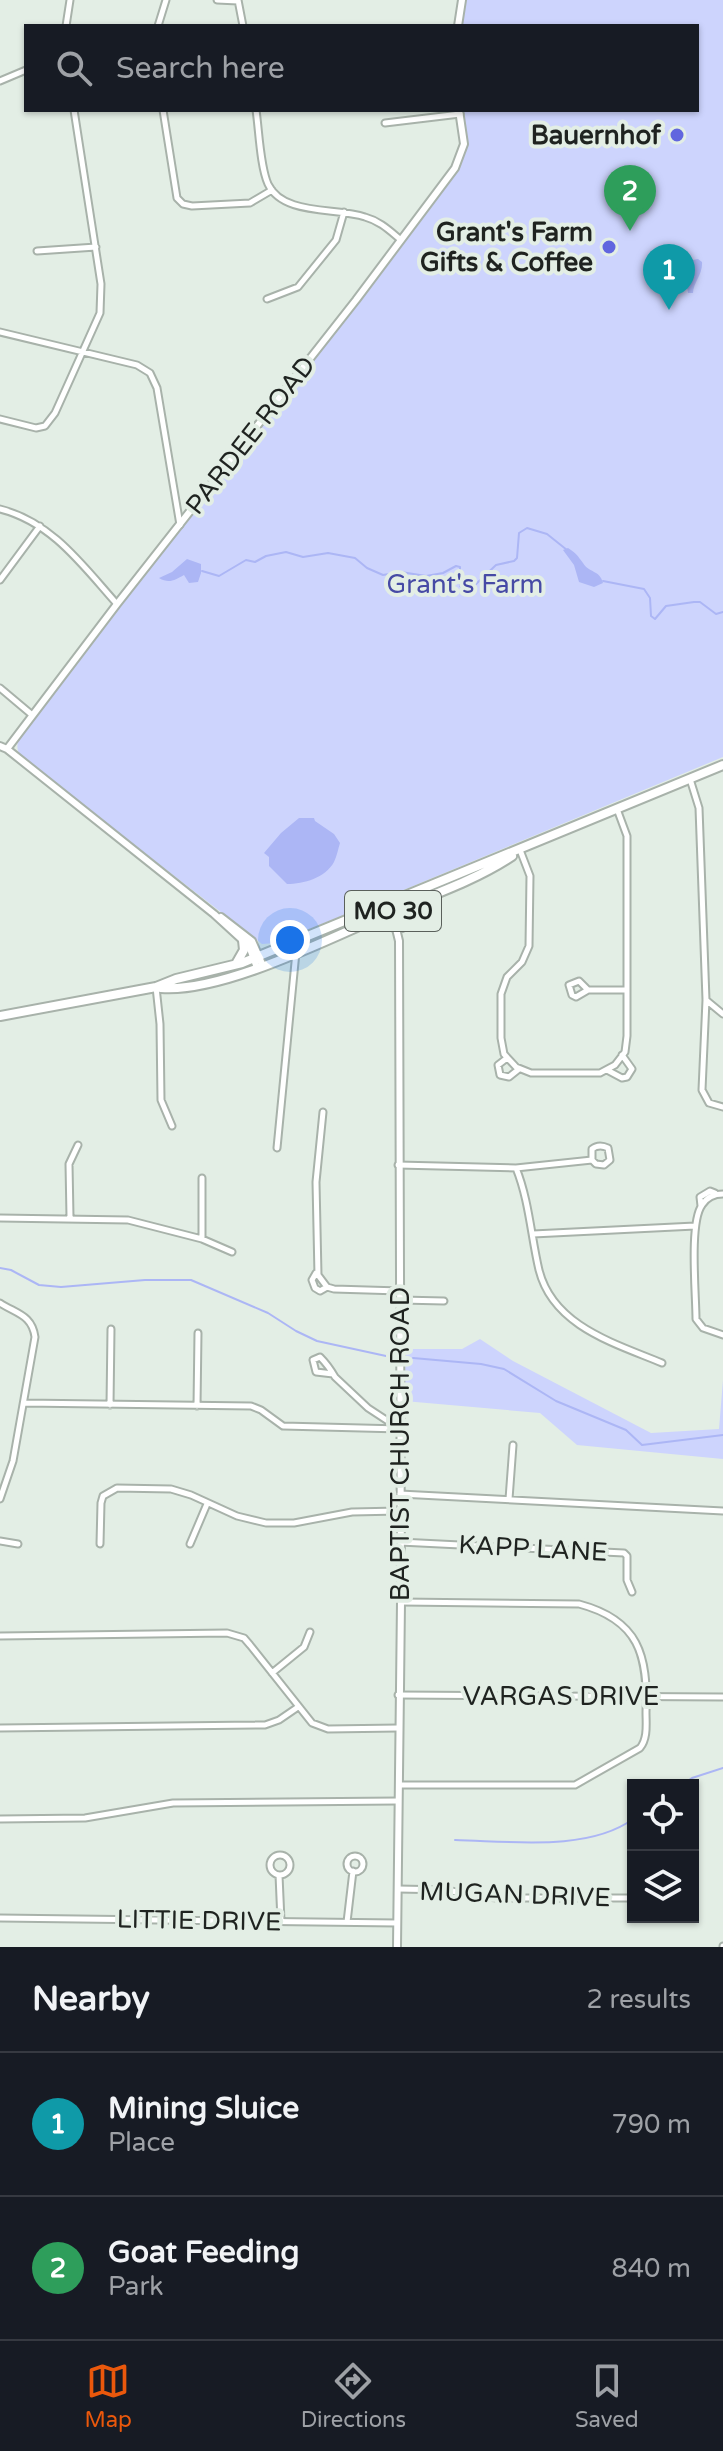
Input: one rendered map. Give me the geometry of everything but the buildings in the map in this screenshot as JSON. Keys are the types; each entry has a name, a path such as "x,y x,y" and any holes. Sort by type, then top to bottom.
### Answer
{"main road":[{"name":"MO 30","path":"0,1016 156,987 257,957 723,765"},
{"name":"MO 30","path":"156,987 177,989 260,967 414,903 500,864 520,850"},
{"path":"374,919 399,928 414,903"},
{"path":"236,964 244,950 243,940"}],"street":[{"path":"66,24 70,0"},
{"path":"159,24 166,0"},
{"path":"217,0 238,0 243,24"},
{"path":"458,24 462,0"},
{"path":"0,81 24,71"},
{"path":"0,419 36,428 45,426 55,413 100,313 102,295 96,247 74,112"},
{"path":"163,112 177,198 183,204 250,203 272,190"},
{"path":"256,112 267,182 272,190 287,202 344,212 380,223 401,240"},
{"path":"385,123 460,112"},
{"name":"PARDEE ROAD","path":"3,748 180,526 459,163 464,144 460,112"},
{"path":"267,299 298,287 336,240 344,212"},
{"path":"37,251 96,247"},
{"path":"0,332 137,365 150,373 157,388 180,526"},
{"path":"0,509 40,526 66,545 117,604"},
{"path":"0,580 40,526"},
{"path":"0,688 31,714"},
{"path":"3,748 252,941 260,967"},
{"path":"690,779 699,808 706,1000 702,1090 709,1103 723,1107"},
{"path":"520,850 530,876 529,946 522,962 507,977 501,994 501,1038 507,1058 519,1069 531,1073 596,1074 607,1070 622,1055 627,1036 627,836 617,809"},
{"name":"BAPTIST CHURCH ROAD","path":"391,901 399,928 401,1602 397,1947"},
{"path":"214,914 257,957"},
{"path":"277,1148 297,951"},
{"path":"156,987 161,1100 172,1126"},
{"path":"588,990 627,990"},
{"path":"706,1000 723,1014"},
{"path":"607,1070 622,1078 627,1077 632,1069 622,1055"},
{"path":"507,1058 498,1065 500,1075 509,1077 519,1069"},
{"path":"323,1112 316,1182 317,1272 327,1287 400,1291"},
{"path":"70,1217 69,1164 78,1145"},
{"path":"398,1165 516,1168 538,1163 592,1160"},
{"path":"516,1168 522,1183 540,1272 549,1294 564,1314 592,1333 662,1363"},
{"path":"202,1178 202,1239"},
{"path":"720,1194 712,1196 701,1206 695,1226 696,1319 703,1328 723,1335"},
{"path":"0,1218 128,1220 202,1239 232,1252"},
{"path":"533,1234 695,1226"},
{"path":"401,1300 444,1301"},
{"path":"0,1303 27,1317 34,1327 35,1337 13,1461 0,1499"},
{"path":"110,1405 111,1329"},
{"path":"197,1406 198,1333"},
{"path":"333,1374 368,1408 401,1429"},
{"path":"24,1403 251,1406 283,1426 401,1429"},
{"path":"509,1499 513,1445"},
{"path":"100,1544 103,1496 117,1488 171,1489 266,1523 294,1523 352,1512 399,1511"},
{"path":"400,1494 723,1511"},
{"path":"190,1544 207,1504"},
{"path":"0,1541 18,1544"},
{"name":"KAPP LANE","path":"400,1542 624,1553 627,1556 627,1580 632,1592"},
{"path":"398,1785 575,1785 640,1748 645,1741 647,1697 643,1658 631,1632 615,1618 596,1608 579,1604 401,1602"},
{"path":"272,1673 304,1647 310,1632"},
{"path":"0,1636 227,1633 244,1638 312,1723 328,1729 398,1728"},
{"name":"VARGAS DRIVE","path":"398,1695 723,1697"},
{"path":"0,1728 265,1725 298,1707"},
{"path":"0,1819 85,1818 173,1803 398,1801"},
{"path":"347,1922 353,1871"},
{"path":"279,1875 281,1921"},
{"name":"MUGAN DRIVE","path":"398,1889 448,1890 497,1898 627,1898"},
{"name":"LITTIE DRIVE","path":"0,1918 397,1923"}],"green space":[{"name":"Grant's Farm","path":"466,0 723,0 723,757 276,943 262,944 22,758 18,743 21,733 459,168 468,144 463,112 699,112 699,24 462,24"},
{"path":"480,1339 513,1361 651,1433 719,1429 723,1380 723,1459 577,1445 540,1413 404,1401 406,1349 462,1349"}],"shaded area":[{"path":"698,259 702,262 701,270 693,293 688,293 684,266 688,261"},
{"path":"568,548 603,583 594,587 579,582 574,565 563,550"},
{"path":"187,559 201,564 198,582 189,583 184,575 169,581 159,578 172,572"},
{"path":"299,818 314,818 340,843 334,862 320,876 287,884 269,866 269,857 264,853"}],"waterway":[{"path":"202,571 219,576 246,560 255,562 286,552 303,557 328,553 355,558 383,575 401,572 426,576 460,567 460,586 463,588 475,585 496,565 514,561 517,558 519,533 527,528 547,534 567,550"},
{"path":"603,581 644,589 650,598 651,616 655,619 666,606 694,602 700,602 716,614 723,612"},
{"path":"0,1268 11,1270 39,1285 61,1287 145,1280 191,1280 268,1313 317,1341 386,1356"},
{"path":"413,1358 504,1369 556,1401 626,1430 642,1445 723,1435"},
{"path":"691,1779 723,1768"},
{"path":"455,1840 571,1840 594,1836 627,1822"}],"place":[{"name":"Bauernhof","path":"677,135"},
{"name":"Goat Feeding","path":"630,231"},
{"name":"Grant's Farm Gifts & Coffee","path":"609,247"},
{"name":"Mining Sluice","path":"669,310"}]}
